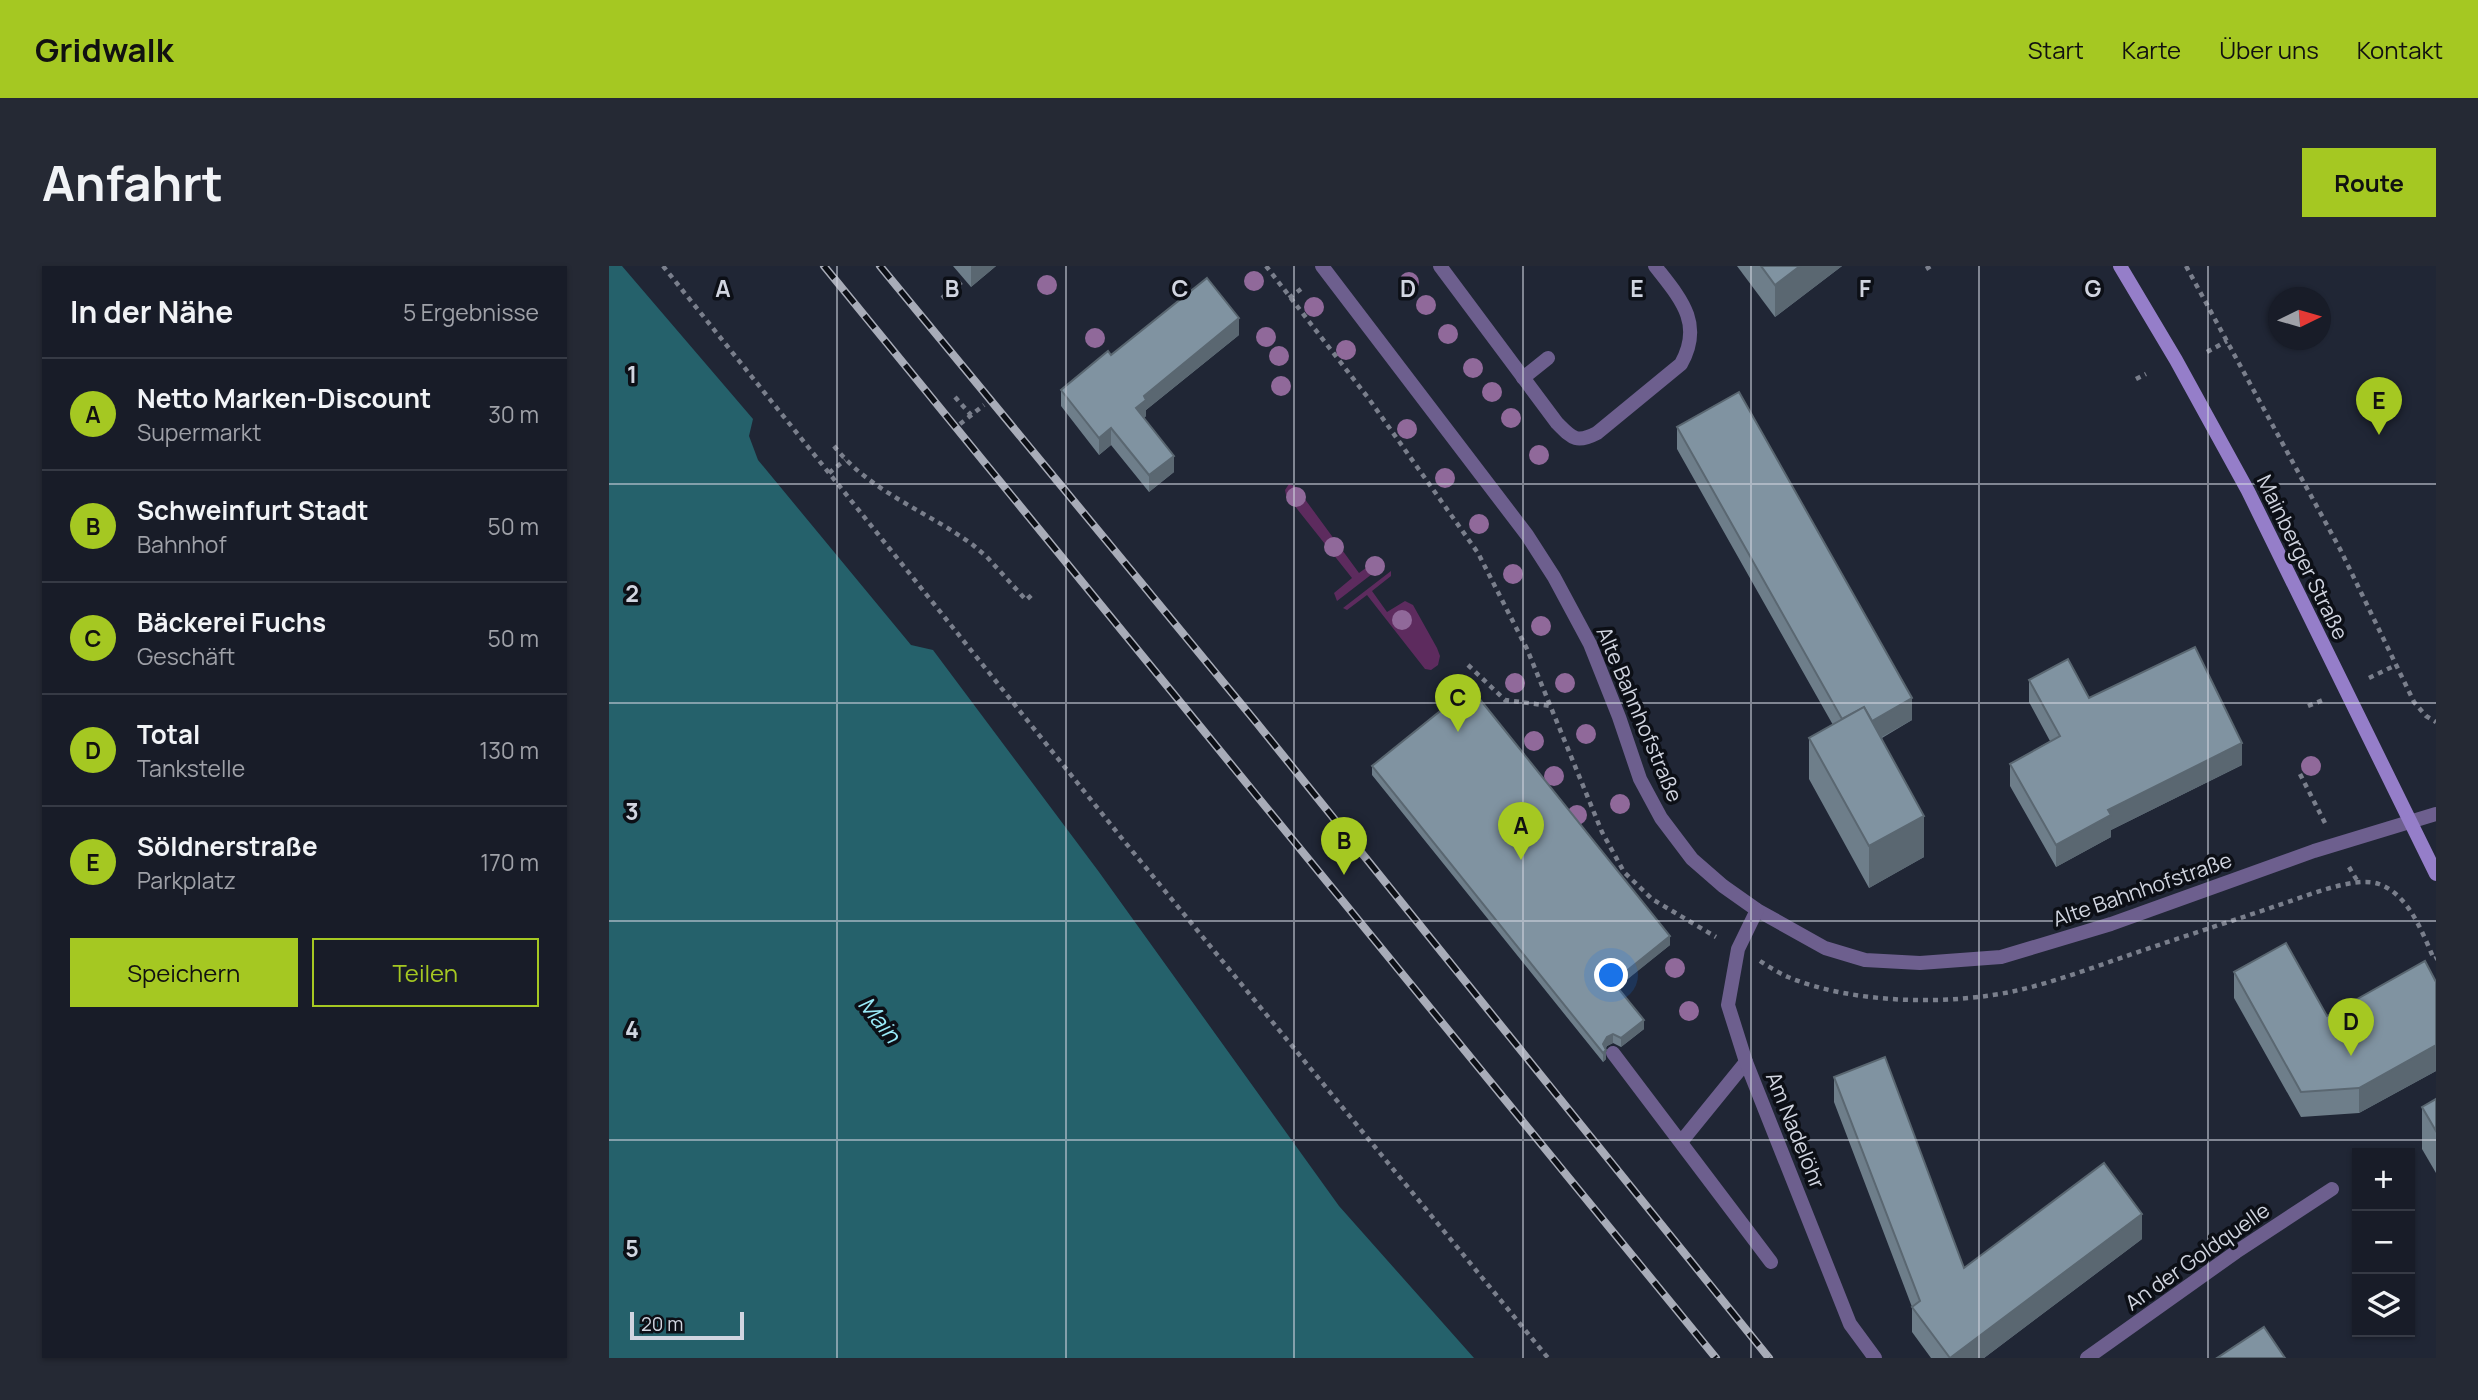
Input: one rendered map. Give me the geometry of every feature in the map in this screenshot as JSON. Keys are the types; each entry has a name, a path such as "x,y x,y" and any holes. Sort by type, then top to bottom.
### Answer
{"main road":[{"name":"Mainberger Straße","path":"2120,266 2176,360 2248,491 2436,874"}],"street":[{"name":"Alte Bahnhofstraße","path":"1322,266 1527,536 1554,578 1590,644 1640,779 1661,818 1692,859 1723,886 1757,910 1825,948 1865,960 1920,963 2001,957 2111,924 2314,851 2436,814"},
{"path":"1440,266 1557,423 1571,437 1584,439 1597,433 1681,364 1689,350 1691,324 1684,304 1655,266"},
{"path":"1523,378 1548,358"},
{"name":"Am Nadelöhr","path":"1757,910 1738,949 1728,1004 1746,1062 1850,1324 1875,1358"},
{"path":"1613,1053 1771,1262"},
{"path":"1681,1142 1746,1062"},
{"name":"An der Goldquelle","path":"2087,1358 2236,1252 2332,1189"}],"path":[{"path":"663,266 1124,841 1548,1358"},
{"path":"1266,266 1369,399 1478,553 1499,590 1552,706 1569,756 1602,832 1624,872 1652,899 1738,949"},
{"path":"2186,266 2340,549 2414,702 2426,716 2436,722"},
{"path":"942,298 972,274"},
{"path":"2207,352 2227,341"},
{"path":"2136,379 2146,374"},
{"path":"955,397 971,415"},
{"path":"960,424 984,405"},
{"path":"834,446 845,460 877,485 973,545 1026,600 1035,592"},
{"path":"829,473 845,460"},
{"path":"1468,665 1505,700 1552,706"},
{"path":"2358,882 2378,884 2395,893 2414,916 2436,958"}],"shaded area":[{"path":"1289,484 1296,487 1359,573 1377,560 1382,560 1385,564 1337,601 1334,593 1352,578 1286,495 1285,490"},
{"path":"1391,571 1391,576 1372,591 1387,612 1405,601 1413,605 1440,656 1438,665 1431,670 1425,669 1367,595 1347,610 1343,608"}],"water":[{"name":"Main","path":"609,266 622,266 753,419 749,436 758,460 911,645 933,650 1099,872 1339,1206 1474,1358 609,1358"}],"building":[{"path":"1761,266 1800,266 1775,285"},
{"path":"1207,278 1239,318 1144,396 1146,400 1136,408 1174,456 1149,475 1111,428 1099,438 1061,390 1108,351 1111,355"},
{"path":"1739,392 1912,698 1872,721 1864,707 1842,719 1677,427"},
{"path":"2195,647 2242,743 2108,810 2111,815 2056,845 2010,764 2060,736 2029,680 2068,659 2089,698"},
{"path":"1470,687 1670,936 1613,982 1644,1020 1621,1038 1613,1034 1607,1037 1603,1044 1606,1050 1603,1053 1372,766"},
{"path":"1864,707 1924,816 1869,846 1809,738"},
{"path":"2286,943 2327,1016 2425,961 2436,982 2436,1045 2359,1088 2301,1092 2234,972"},
{"path":"1885,1057 1964,1268 2104,1163 2142,1214 1950,1358 1912,1307 1920,1301 1834,1077"},
{"path":"2436,1099 2436,1131 2422,1107"},
{"path":"2264,1327 2285,1358 2217,1358"}],"railway":[{"path":"824,266 1716,1358"},
{"path":"880,266 1256,722 1769,1358"}],"place":[{"name":"Söldnerstraße","path":"2379,435"},
{"name":"Bäckerei Fuchs","path":"1458,732"},
{"name":"Netto Marken-Discount","path":"1521,860"},
{"name":"Schweinfurt Stadt","path":"1344,875"},
{"name":"Total","path":"2351,1056"}]}
